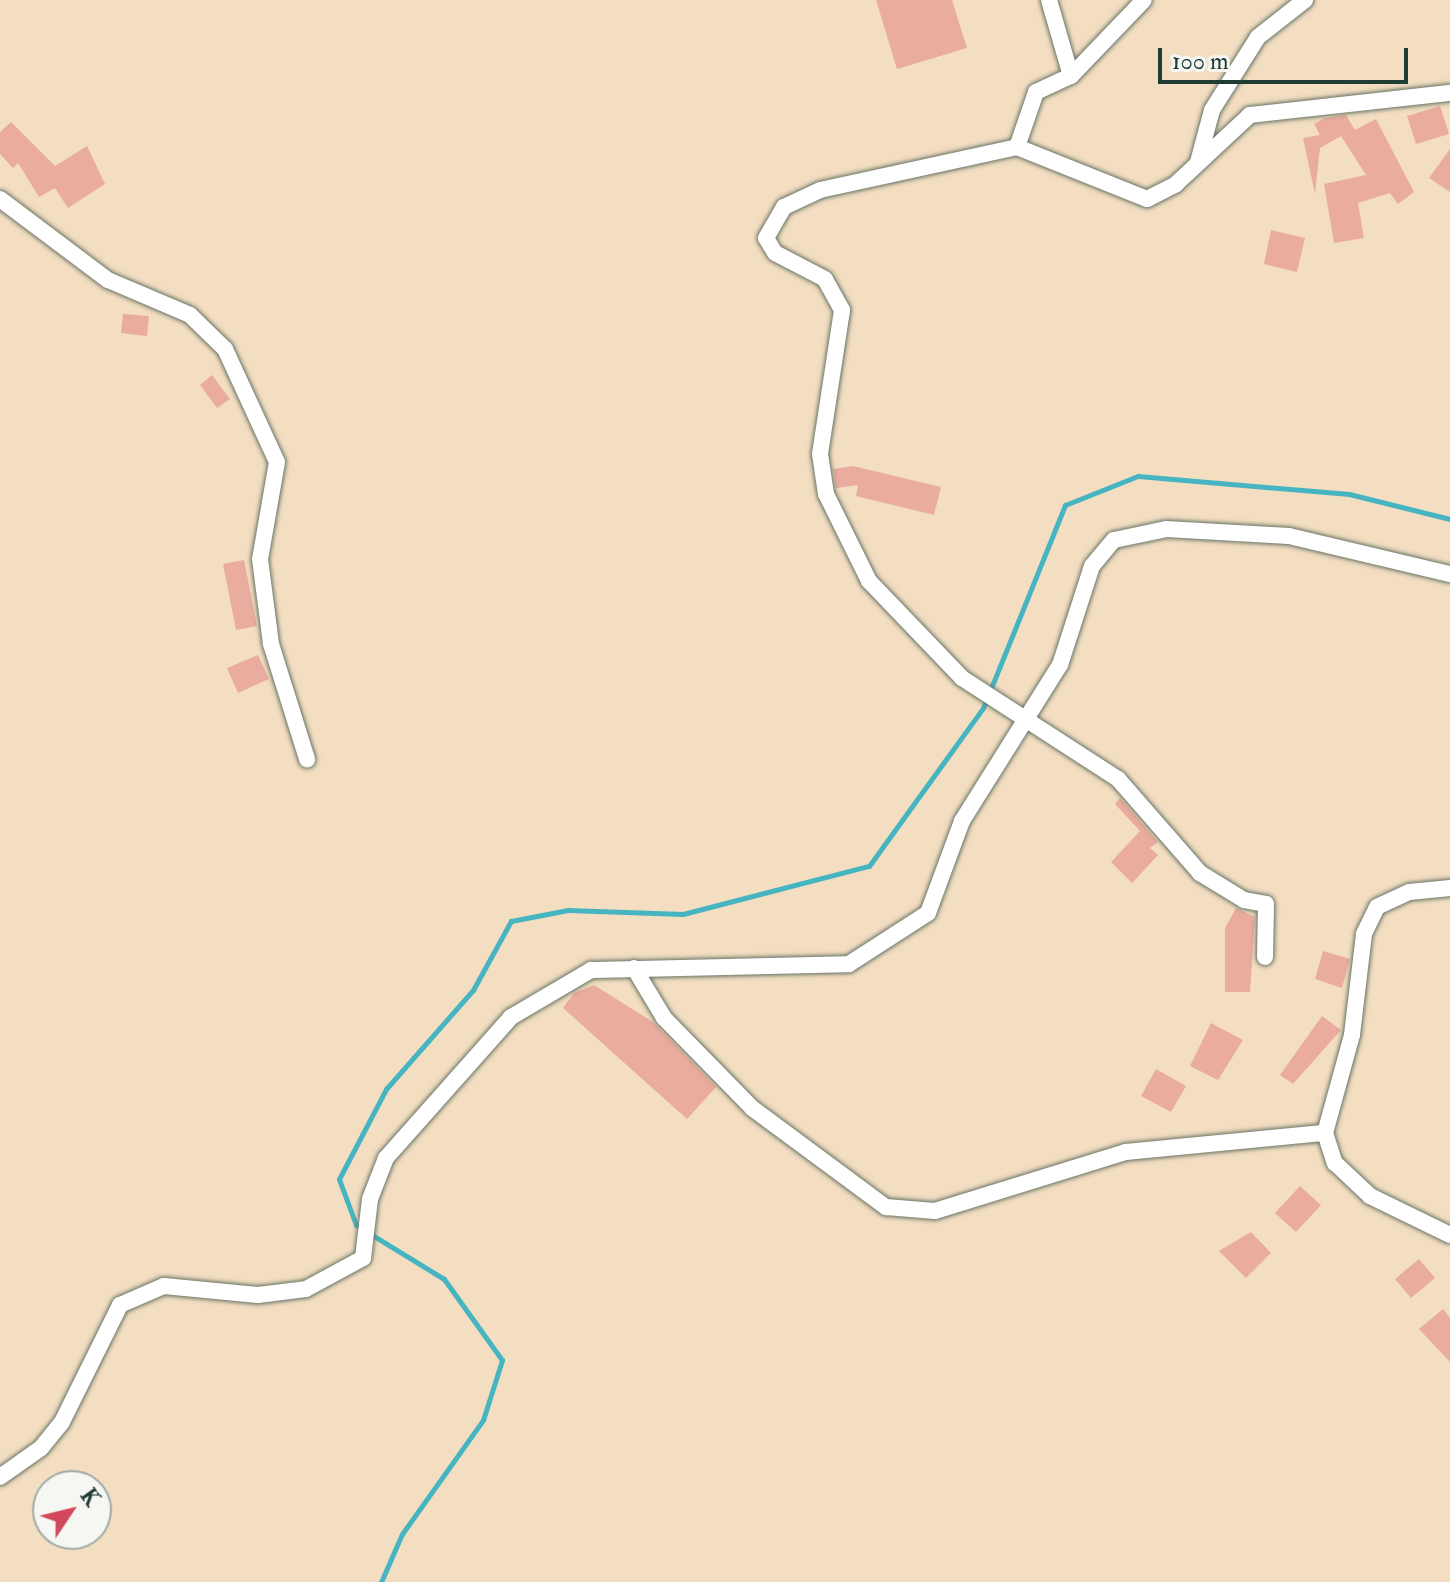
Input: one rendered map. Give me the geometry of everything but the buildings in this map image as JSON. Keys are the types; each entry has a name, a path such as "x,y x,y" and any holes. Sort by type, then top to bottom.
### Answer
{"street":[{"path":"1049,0 1071,76"},
{"path":"1017,147 1036,92 1071,76 1144,0"},
{"path":"1198,162 1212,110 1258,37 1305,0"},
{"path":"1265,957 1266,904 1244,900 1200,873 1118,779 1023,714 962,678 869,581 826,494 823,418 842,310 825,279 775,253 766,238 784,207 820,190 1017,147 1137,199 1176,184 1250,115 1450,93"},
{"path":"0,199 108,280 190,315 225,349 277,462 260,559 271,644 307,759"},
{"path":"0,1477 41,1448 62,1422 120,1305 164,1286 258,1295 330,1281 363,1258 370,1199 386,1158 511,1017 591,970 849,964 928,913 962,821 1023,714 1060,665 1092,566 1114,540 1166,529 1289,536 1450,574"},
{"path":"1450,888 1409,892 1377,907 1364,934 1352,1035 1325,1133 1335,1163 1370,1196 1450,1235"},
{"path":"634,968 664,1018 752,1108 886,1207 935,1211 1126,1152 1325,1133"}],"waterway":[{"path":"381,1582 402,1534 483,1420 502,1360 444,1279 356,1225 339,1179 386,1089 473,990 511,921 568,910 683,914 869,866 983,708 1065,505 1138,476 1349,494 1450,519"}]}
